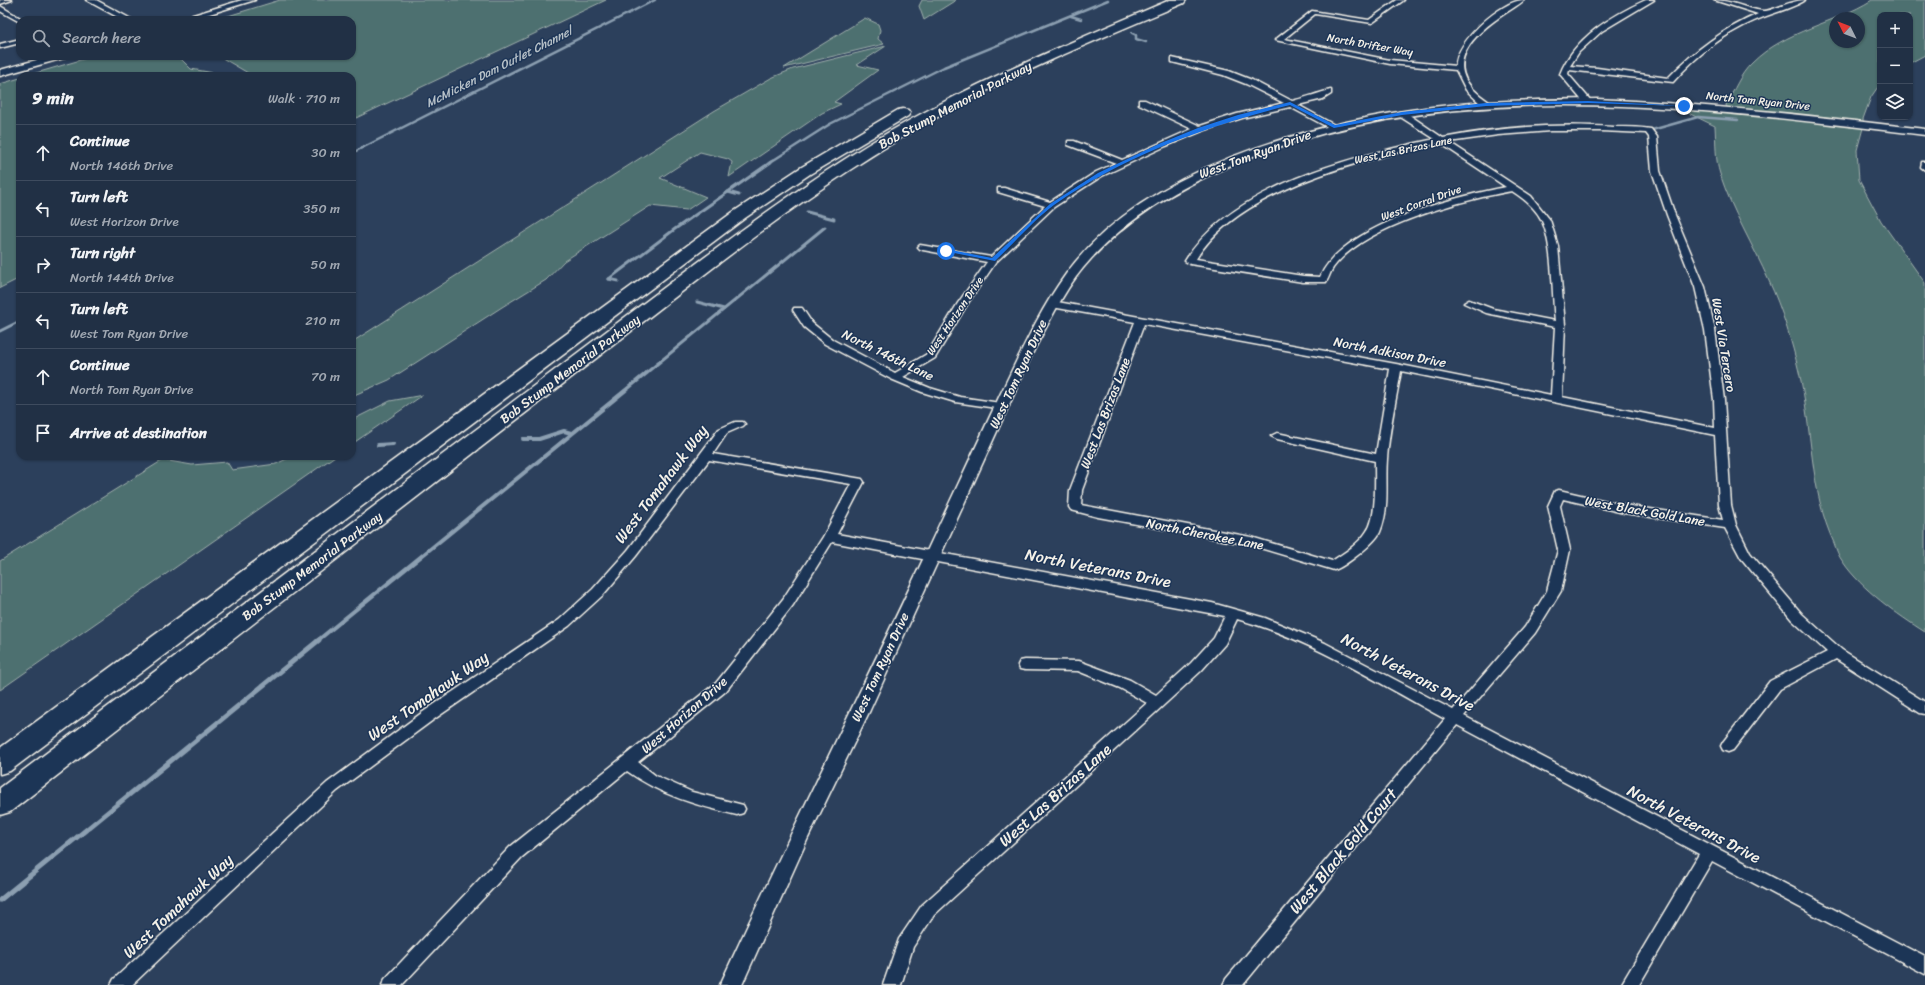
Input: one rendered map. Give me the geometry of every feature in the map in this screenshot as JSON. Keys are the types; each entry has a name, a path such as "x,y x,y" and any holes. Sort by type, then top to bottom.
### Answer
{"highway":[{"name":"Bob Stump Memorial Parkway","path":"1011,60 1152,0"},
{"name":"Bob Stump Memorial Parkway","path":"0,804 696,273 817,183 908,127 976,90 1041,60 1180,0"},
{"name":"Bob Stump Memorial Parkway","path":"0,763 740,215 805,171 914,107"}],"street":[{"path":"0,2 9,0"},
{"path":"195,16 251,0"},
{"path":"206,16 262,0"},
{"name":"North Drifter Way","path":"1401,0 1370,22 1314,12 1278,40 1390,62 1458,68"},
{"path":"1486,104 1474,95 1461,79 1458,61 1465,44 1478,30 1521,0"},
{"path":"1588,102 1564,74 1567,61 1575,51 1608,24 1651,0"},
{"path":"1717,0 1763,13"},
{"path":"1565,68 1597,70 1670,80 1704,46 1728,30 1763,13 1802,0"},
{"path":"86,2 108,16"},
{"path":"86,2 119,16"},
{"path":"0,8 16,18"},
{"path":"0,16 10,14"},
{"path":"0,46 16,42"},
{"path":"0,70 36,60"},
{"path":"0,73 47,60"},
{"path":"1175,60 1226,73 1249,82 1334,127"},
{"name":"West Horizon Drive","path":"895,377 930,356 963,303 993,260 1052,205 1100,174 1200,129 1240,116 1320,97 1328,92"},
{"path":"1142,102 1200,129"},
{"name":"West Tom Ryan Drive","path":"731,985 798,838 861,710 1029,348 1052,304 1085,258 1109,234 1169,191 1190,178 1221,165 1302,136 1334,127 1402,114 1486,104 1588,102"},
{"name":"North Tom Ryan Drive","path":"1588,102 1691,106 1925,132"},
{"path":"1402,114 1528,198 1546,220 1553,246 1560,325 1556,400"},
{"name":"West Las Brizas Lane","path":"1190,260 1198,247 1211,232 1230,218 1266,196 1297,181 1339,165 1442,141 1505,132 1558,129 1624,129 1648,131"},
{"name":"West Via Tercero","path":"1648,131 1653,137 1656,171 1671,215 1700,287 1710,330 1719,400 1725,505 1730,525 1745,555 1797,617 1837,653 1925,709"},
{"path":"1071,143 1123,163"},
{"name":"West Corral Drive","path":"1190,260 1303,279 1323,280 1329,267 1350,248 1373,233 1430,210 1487,192 1513,188"},
{"path":"1001,190 1052,205"},
{"path":"923,247 993,260"},
{"path":"1469,303 1490,311 1560,325"},
{"name":"North Adkison Drive","path":"1052,304 1396,367 1721,433"},
{"name":"North 146th Lane","path":"798,310 808,325 828,342 895,377 926,390 959,400 1003,406"},
{"name":"West Las Brizas Lane","path":"1075,507 1076,490 1140,320"},
{"path":"1277,436 1381,459 1396,367"},
{"name":"West Tomahawk Way","path":"120,985 332,787 428,716 507,663 570,618 598,592 632,553 706,456 723,431 738,424"},
{"name":"West Horizon Drive","path":"391,985 516,852 583,796 628,763 721,687 788,602 829,537 858,482 706,456"},
{"name":"North Cherokee Lane","path":"1075,507 1098,513 1251,541 1334,566 1354,552 1374,532 1380,508 1381,459"},
{"name":"West Black Gold Lane","path":"1455,718 1530,630 1554,591 1564,550 1554,506 1559,494 1624,509 1730,525"},
{"name":"North Veterans Drive","path":"829,537 1197,605 1260,621 1320,646 1925,966"},
{"name":"West Las Brizas Lane","path":"892,985 904,944 928,910 1196,667 1220,641 1233,614"},
{"path":"1728,746 1775,685 1837,653"},
{"path":"1025,665 1079,666 1125,684 1156,702"},
{"name":"West Black Gold Court","path":"1232,985 1455,718"},
{"path":"628,763 651,780 689,797 737,809"},
{"path":"1630,985 1709,852"}],"green space":[{"path":"280,0 606,0 356,118 356,72 246,72 226,60 356,60 356,16 228,16"},
{"path":"922,0 956,0 924,20 919,6"},
{"path":"1872,0 1925,0 1925,55 1913,61 1913,12 1877,12 1877,88 1871,97 1863,119 1863,128 1857,150 1859,180 1881,221 1925,283 1925,632 1892,610 1870,592 1851,572 1839,555 1826,523 1820,502 1812,459 1807,415 1799,372 1790,337 1774,292 1737,215 1720,174 1716,156 1715,126 1678,108 1728,112 1726,105 1748,67 1765,52 1794,35 1829,20 1829,48 1865,48 1865,12 1848,12"},
{"path":"865,18 878,24 880,30 878,39 884,44 784,68"},
{"path":"886,46 857,65 878,70 834,102 841,104 822,113 729,177 732,162 728,159 700,152 660,178 706,197 687,210 650,206 564,261 546,280 389,380 356,394 356,339 714,111 771,78 793,69"},
{"path":"80,60 182,60 191,69 208,72 40,72"},
{"path":"16,79 16,280 0,288 0,84"},
{"path":"423,395 356,441 356,418 390,401"},
{"path":"163,460 192,465 227,462 232,470 276,464 284,460 329,460 0,690 0,561"}],"waterway":[{"name":"McMicken Dam Outlet Channel","path":"356,151 655,0"},
{"path":"769,163 830,124 944,67 1108,0"},
{"path":"1071,16 1081,19"},
{"path":"1132,33 1136,35 1136,39 1146,42"},
{"path":"1652,130 1698,117 1738,120"},
{"path":"728,192 771,162"},
{"path":"618,281 609,279 675,229 728,192"},
{"path":"728,192 739,195"},
{"path":"807,212 834,219"},
{"path":"646,373 825,227"},
{"path":"697,302 724,309"},
{"name":"McMicken Dam Outlet Channel","path":"0,331 16,323"},
{"path":"317,641 648,372"},
{"path":"523,439 539,439 564,431 571,433"},
{"path":"378,445 393,444"},
{"path":"0,900 319,640"}],"route":[{"path":"946,251 993,260 1052,205 1100,174 1163,144 1200,129 1240,116 1290,104 1334,127 1441,108 1486,104 1588,102 1684,106"}]}
